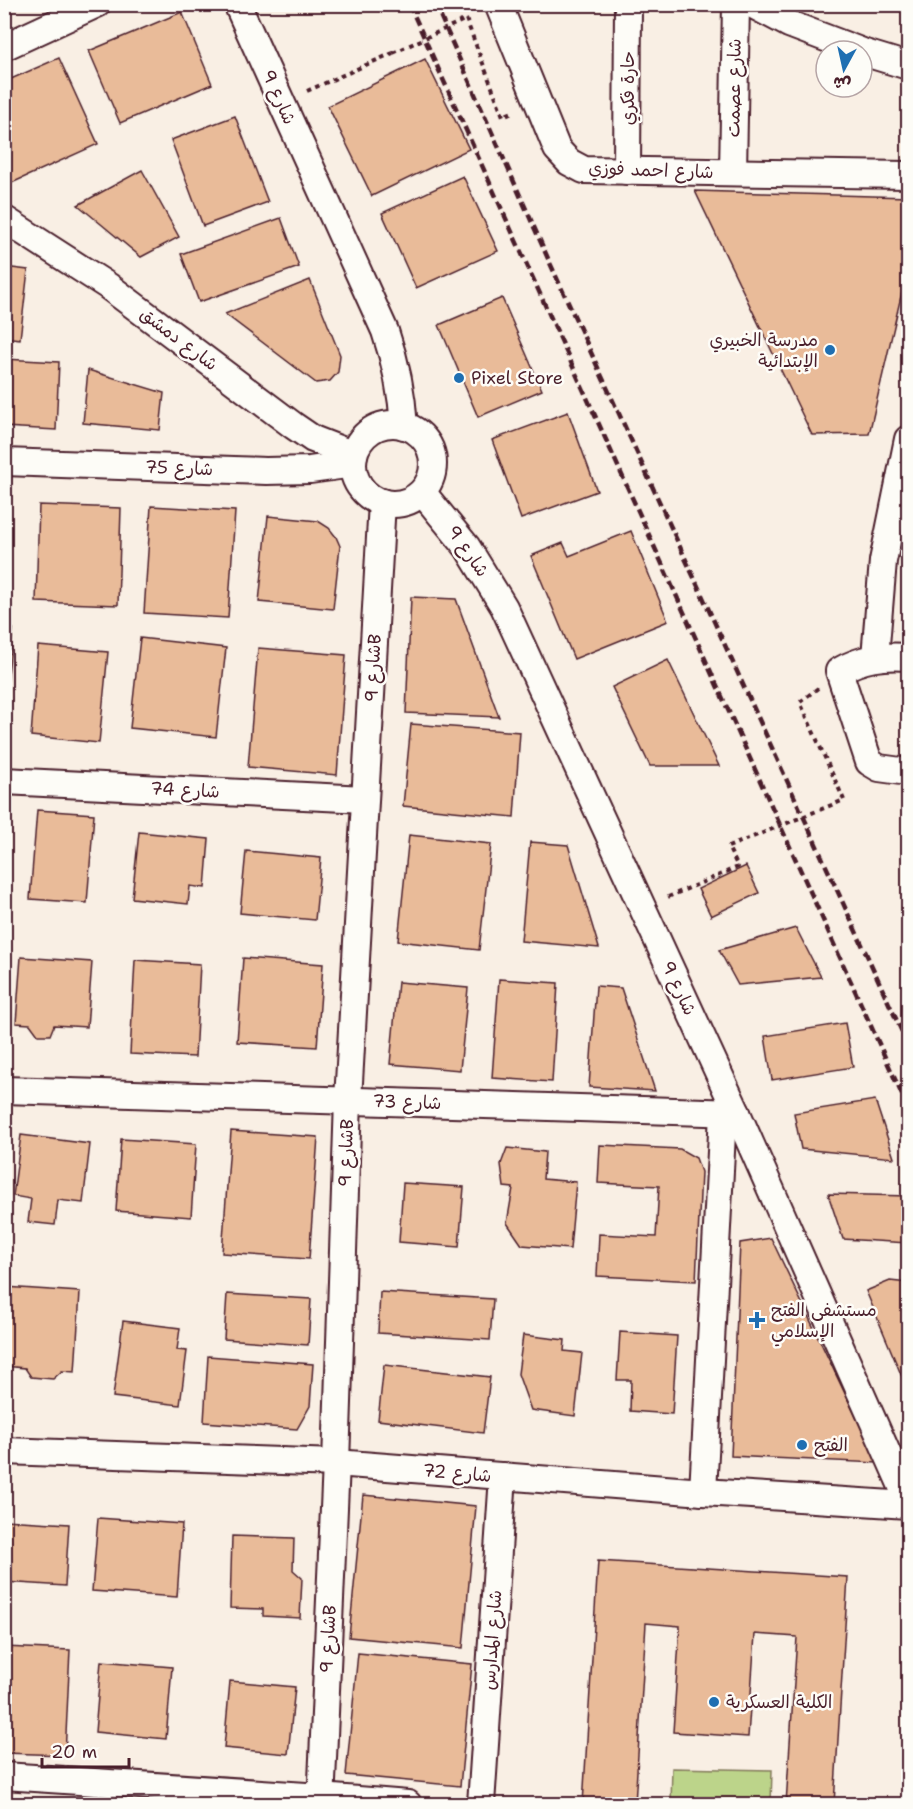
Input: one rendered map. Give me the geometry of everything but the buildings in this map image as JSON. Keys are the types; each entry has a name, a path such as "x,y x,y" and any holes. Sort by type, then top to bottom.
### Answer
{"street":[{"path":"4,47 97,4"},
{"name":"شارع 9","path":"237,4 385,331 396,362 402,393 404,426"},
{"name":"شارع احمد فوزي","path":"498,4 557,149 568,162 584,170 909,175"},
{"name":"حارة فكري","path":"627,171 628,4"},
{"name":"شارع عصمت","path":"733,172 736,4"},
{"path":"751,4 791,14 838,39"},
{"path":"874,55 909,66"},
{"name":"شارع دمشق","path":"4,219 108,286 294,426 313,439 354,459"},
{"path":"392,424 404,426 419,433 429,446 434,462 431,478 422,492 410,500 396,504 382,502 367,494 357,480 354,459 359,443 368,433 392,424"},
{"path":"875,657 883,561 903,495 909,439"},
{"name":"شارع 75","path":"4,462 266,471 310,470 354,459"},
{"name":"شارع 9","path":"422,492 467,546 504,607 643,908 730,1113 909,1500"},
{"name":"شارع 9B","path":"321,1801 336,1463 348,1100 382,502"},
{"path":"909,657 875,657 839,671 869,762 879,768 909,772"},
{"name":"شارع 74","path":"4,781 365,799"},
{"name":"شارع 73","path":"4,1090 730,1113"},
{"path":"703,1492 730,1113"},
{"name":"شارع 72","path":"4,1451 336,1463 703,1492 909,1505"},
{"name":"شارع المدارس","path":"481,1804 503,1476"},
{"path":"4,1776 321,1801 408,1804"}],"path":[{"path":"281,103 466,19"},
{"path":"643,908 738,867 728,847 844,800 800,702"}],"green space":[{"path":"672,1768 772,1770 771,1804 671,1804"}],"railway":[{"path":"409,4 908,1108"},
{"path":"435,4 550,263 908,1045"}],"place":[{"name":"مدرسة الخبيري الإبتدائية","path":"830,350"},
{"name":"Pixel Store","path":"459,378"},
{"name":"مستشفى الفتح الإسلامي","path":"757,1320"},
{"name":"الفتح","path":"802,1445"},
{"name":"الكلية العسكرية","path":"714,1702"}]}
